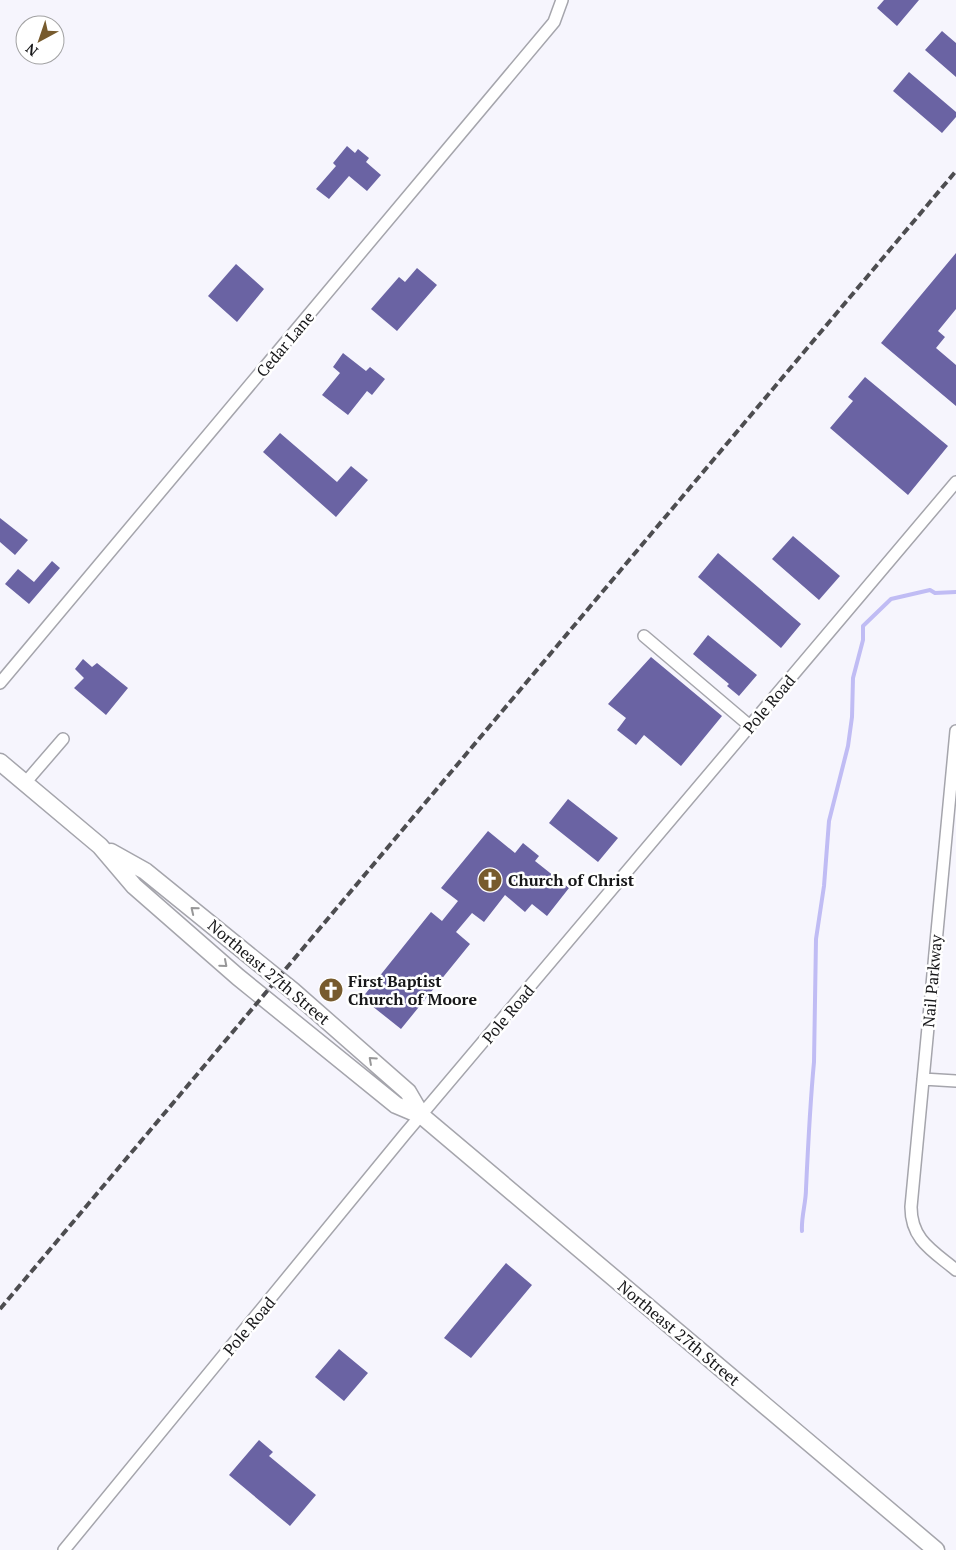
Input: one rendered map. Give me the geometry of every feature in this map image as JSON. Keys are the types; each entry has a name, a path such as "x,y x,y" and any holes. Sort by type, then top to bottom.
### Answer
{"main road":[{"name":"Northeast 27th Street","path":"0,762 100,846 134,886 258,994 396,1105 422,1116 936,1550"},
{"name":"Northeast 27th Street","path":"100,846 145,871 293,991 408,1092 422,1116"}],"street":[{"name":"Cedar Lane","path":"0,683 537,43 554,22 562,0"},
{"name":"Pole Road","path":"64,1550 422,1116 956,482"},
{"path":"644,636 750,726"},
{"name":"Nail Parkway","path":"956,731 910,1207 915,1231 926,1245 956,1270"},
{"path":"25,783 63,739"},
{"path":"923,1079 956,1081"}],"building":[{"path":"884,0 919,0 897,26 877,8"},
{"path":"942,31 956,43 956,77 925,50"},
{"path":"909,72 956,112 956,117 942,133 893,91"},
{"path":"347,146 355,153 358,149 369,158 366,162 381,175 367,191 349,176 329,199 316,189 336,166 333,163"},
{"path":"956,253 956,309 938,331 945,337 936,348 956,365 956,406 881,343"},
{"path":"236,264 264,289 237,322 208,296"},
{"path":"417,268 437,285 397,331 371,309 399,277 405,282"},
{"path":"343,353 366,371 370,367 385,379 372,395 367,391 348,415 322,395 340,373 333,367"},
{"path":"865,377 948,446 908,495 830,428 853,401 848,397"},
{"path":"280,433 337,482 351,466 368,480 336,517 263,452"},
{"path":"0,518 28,540 15,555 0,542"},
{"path":"793,536 840,576 819,600 772,559"},
{"path":"718,553 801,624 781,648 698,577"},
{"path":"52,561 60,568 29,604 5,584 18,569 34,582"},
{"path":"708,635 757,675 739,696 727,686 729,684 693,654"},
{"path":"651,657 722,716 681,766 644,735 636,745 617,730 626,718 608,704"},
{"path":"83,659 92,667 97,663 128,688 106,715 74,688 84,678 75,669"},
{"path":"568,799 618,838 598,862 549,823"},
{"path":"488,831 515,853 523,843 539,856 535,861 569,888 547,916 532,904 525,912 505,895 484,922 472,913 456,932 470,944 401,1029 362,998 431,912 442,921 458,901 441,888"},
{"path":"506,1263 532,1285 471,1358 444,1338"},
{"path":"339,1349 368,1373 344,1401 315,1377"},
{"path":"259,1440 273,1452 269,1456 316,1495 290,1526 229,1475"}],"waterway":[{"path":"802,1231 814,1062 816,939 824,886 829,821 848,746 852,717 853,678 863,640 863,626 891,599 930,590 935,593 956,592"}],"railway":[{"path":"0,1309 956,171"}],"place":[{"name":"Church of Christ","path":"490,880"},
{"name":"First Baptist Church of Moore","path":"331,990"}]}
